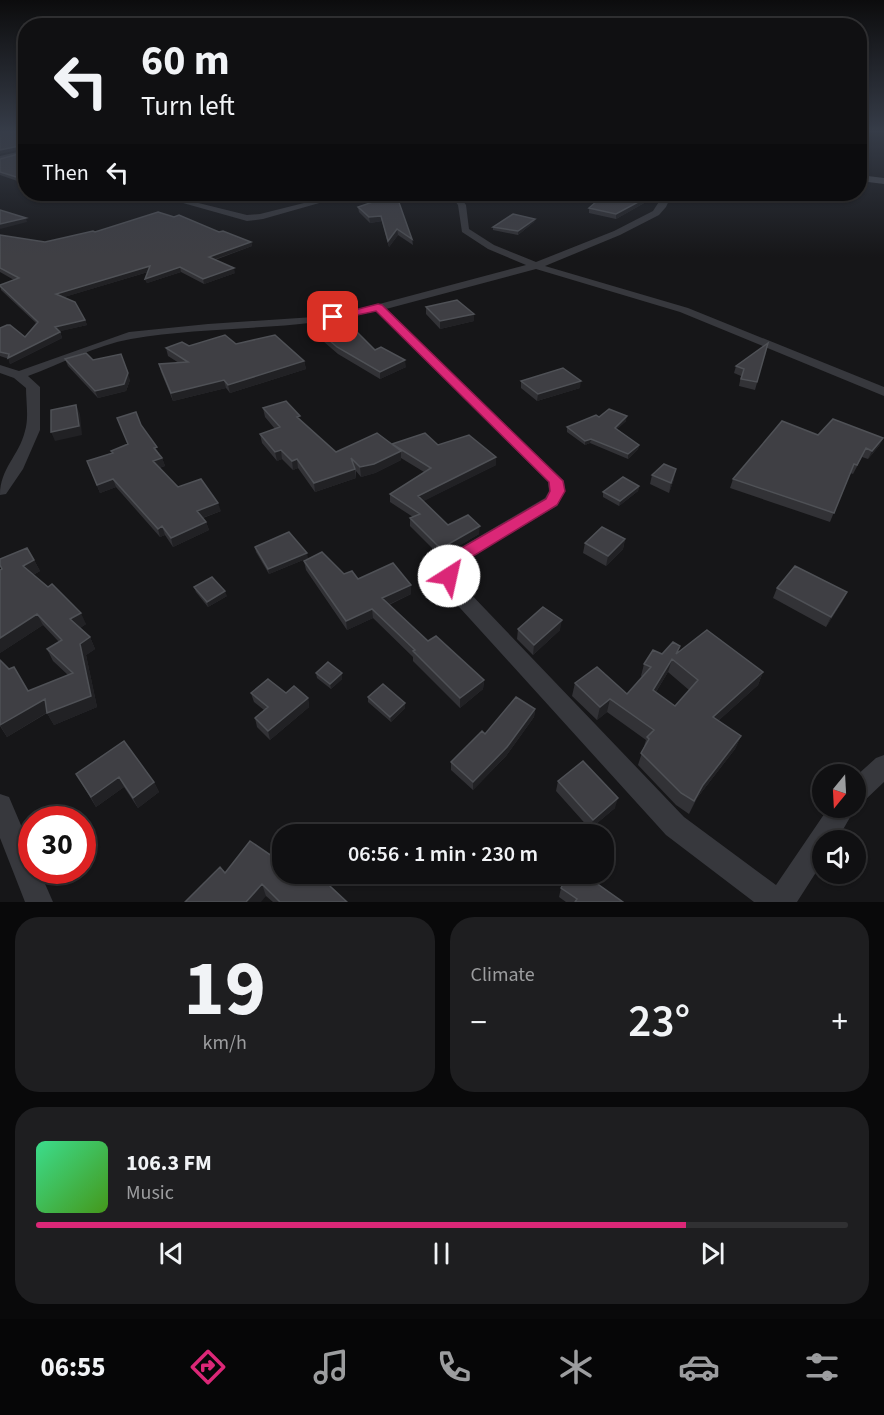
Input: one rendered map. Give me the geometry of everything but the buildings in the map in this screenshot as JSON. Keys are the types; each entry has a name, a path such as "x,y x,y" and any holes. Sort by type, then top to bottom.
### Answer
{"main road":[{"path":"867,178 884,181"}],"street":[{"path":"182,201 247,218 260,217 321,201"},
{"path":"459,201 462,205 464,227 468,233 491,247 536,266 684,310 884,392"},
{"path":"19,375 129,336 208,327 314,320 378,307 536,266 608,237 656,213 665,201"},
{"path":"378,307 556,481 557,491 551,502 452,561 449,576 458,593 675,826 778,902 812,854"},
{"path":"0,369 19,375 33,387 33,430 15,469 0,490"},
{"path":"866,783 884,766"},
{"path":"0,806 39,902"}],"route":[{"path":"333,317 378,307 556,481 557,491 551,502 452,561 449,576"}]}
